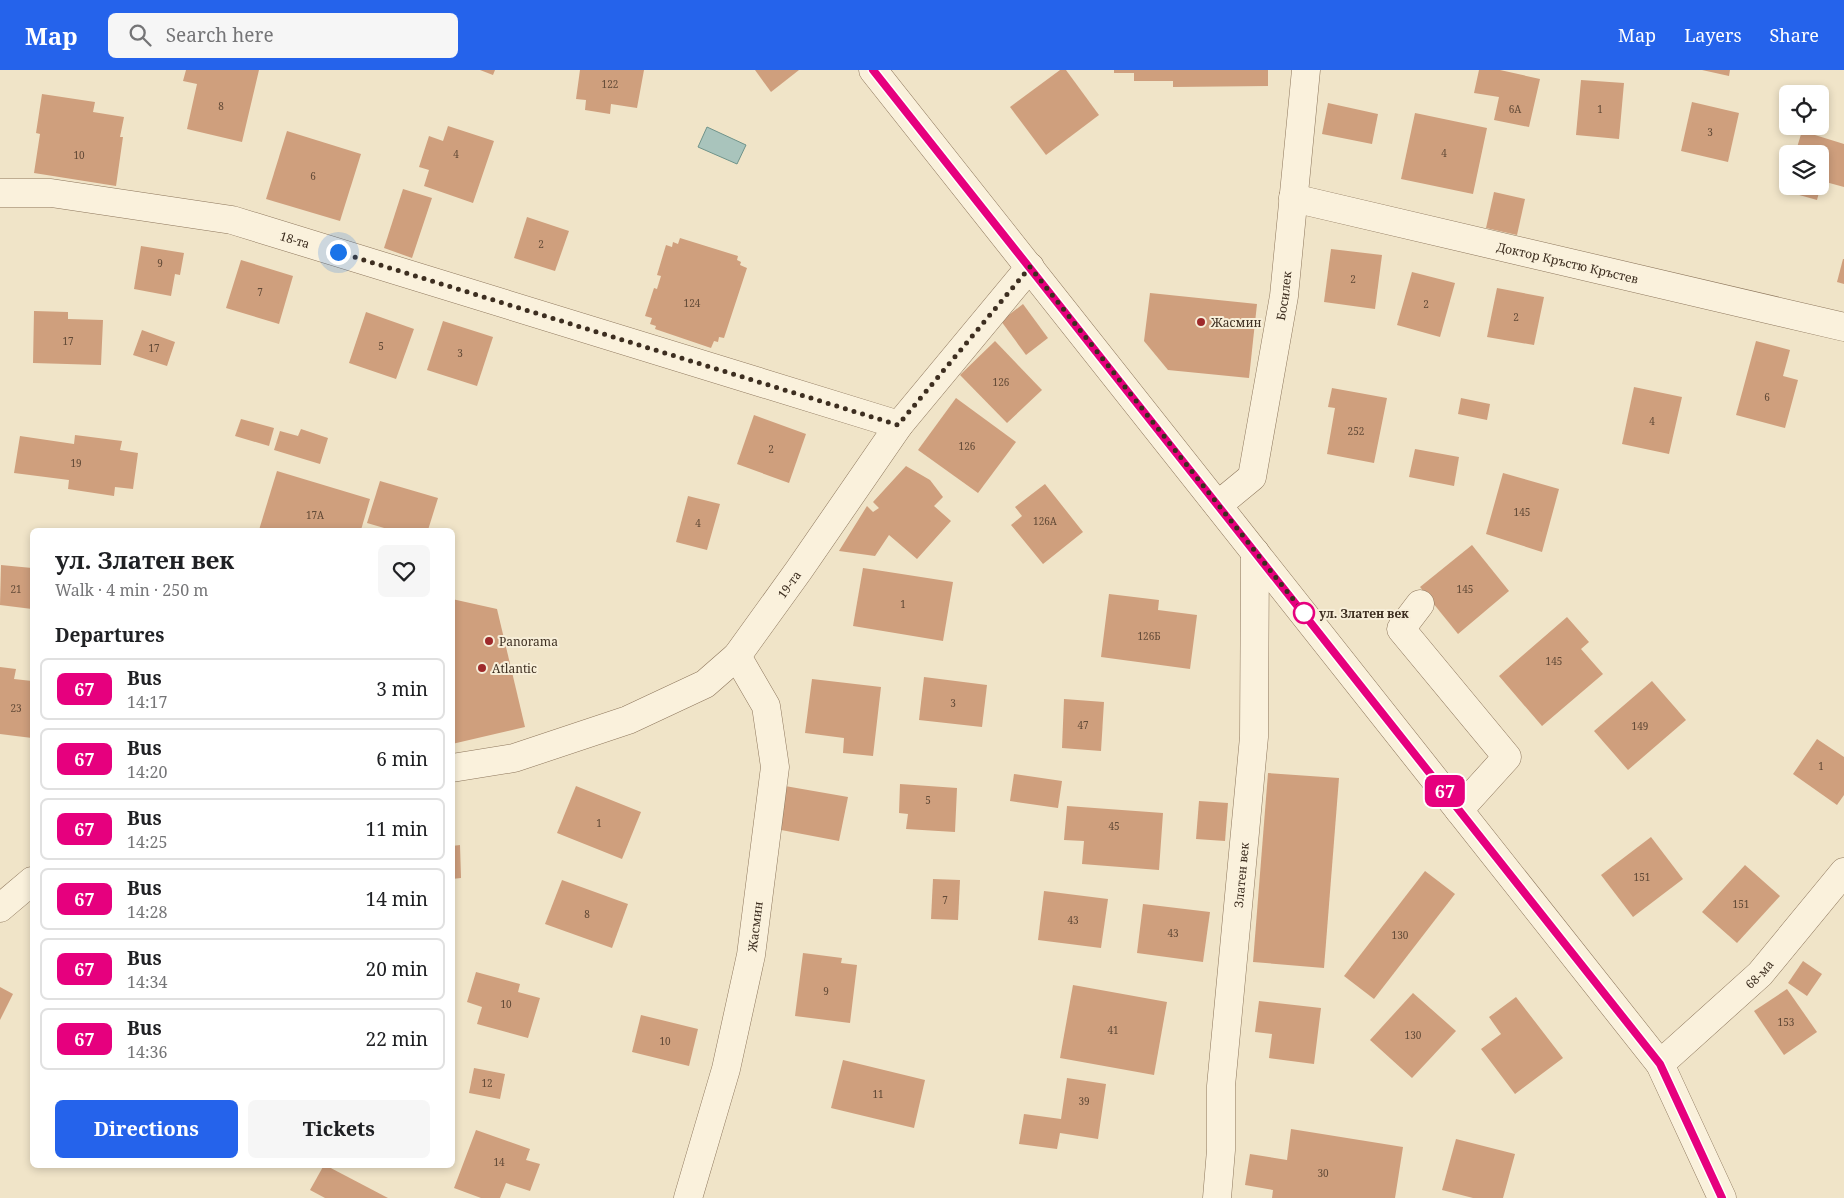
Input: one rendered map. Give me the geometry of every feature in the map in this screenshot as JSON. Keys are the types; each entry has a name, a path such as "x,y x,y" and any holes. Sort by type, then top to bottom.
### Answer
{"street":[{"path":"874,70 1660,1064 1722,1198"},
{"name":"Босилек","path":"1218,505 1252,477 1284,296 1306,70"},
{"name":"18-та","path":"0,193 51,193 232,220 898,425"},
{"name":"Доктор Кръстю Кръстев","path":"1293,198 1844,327"},
{"name":"19-та","path":"455,768 514,758 628,720 706,684 736,656 799,570 898,425 1030,267"},
{"name":"Златен век","path":"1217,1198 1221,1150 1221,1086 1254,737 1255,552"},
{"path":"1420,604 1401,629 1507,757 1459,810"},
{"name":"Жасмин","path":"688,1198 726,1069 751,955 775,767 766,706 736,656"},
{"name":"68-ма","path":"1660,1064 1760,974 1844,872"},
{"path":"0,908 30,883"}],"water":[{"path":"707,127 746,145 737,164 698,147"}],"building":[{"path":"186,70 259,70 242,142 187,129 197,84 183,81"},
{"path":"480,70 495,70 493,75"},
{"path":"580,70 644,70 637,108 611,104 610,114 585,110 586,100 576,99"},
{"path":"755,70 799,70 771,92"},
{"path":"1060,70 1066,70 1099,115 1046,155 1010,107"},
{"path":"1114,70 1268,70 1268,86 1173,87 1173,81 1134,81 1134,73 1114,73"},
{"path":"1479,70 1500,70 1540,79 1529,127 1494,120 1499,97 1474,93"},
{"path":"1702,70 1730,70 1729,76"},
{"path":"1581,80 1624,83 1619,139 1576,135"},
{"path":"42,94 95,102 93,112 124,117 120,137 123,137 116,186 34,173 40,134 36,133"},
{"path":"1692,102 1739,113 1728,162 1681,151"},
{"path":"1328,103 1378,114 1372,144 1322,134"},
{"path":"1415,113 1487,128 1473,194 1401,179"},
{"path":"448,126 494,141 473,203 424,186 429,170 419,167 429,136 443,141"},
{"path":"287,131 361,154 340,221 266,199"},
{"path":"1801,135 1815,135 1844,144 1844,187 1829,183 1829,145 1798,145"},
{"path":"403,189 432,198 412,258 384,248"},
{"path":"1494,192 1525,199 1517,235 1486,228"},
{"path":"1799,195 1818,195 1817,200"},
{"path":"527,217 569,231 555,271 514,258"},
{"path":"680,238 738,256 737,260 741,262 740,265 747,268 724,338 719,337 718,342 714,341 711,348 655,329 656,326 650,324 652,318 645,316 654,288 657,289 661,276 657,275 666,245 672,247 673,242 678,244"},
{"path":"141,246 184,253 180,275 175,274 171,296 134,289"},
{"path":"1331,249 1382,255 1375,309 1324,302"},
{"path":"1844,259 1844,284 1837,282"},
{"path":"241,260 293,276 279,324 226,308"},
{"path":"1412,272 1455,283 1440,337 1397,325"},
{"path":"1497,288 1544,297 1534,345 1487,337"},
{"name":"Жасмин","path":"1150,293 1257,304 1249,378 1168,370 1144,341"},
{"path":"1023,304 1048,338 1026,355 1001,321"},
{"path":"34,311 68,312 68,319 103,320 101,365 33,363"},
{"path":"366,312 414,329 396,379 349,363"},
{"path":"443,321 493,337 477,386 427,370"},
{"path":"142,330 175,342 167,366 133,355"},
{"path":"995,341 1042,390 1007,423 960,375"},
{"path":"1756,341 1790,350 1783,376 1798,380 1785,428 1736,415"},
{"path":"1634,387 1682,397 1669,454 1622,444"},
{"path":"1332,388 1387,398 1374,463 1327,454 1335,408 1328,407"},
{"path":"956,398 1016,442 978,493 918,450"},
{"path":"1461,398 1490,404 1487,420 1458,414"},
{"path":"754,415 806,434 789,483 737,464"},
{"path":"241,419 274,428 269,446 235,436"},
{"path":"301,429 328,438 320,464 274,450 280,431 298,436"},
{"path":"75,435 122,441 120,450 138,453 133,489 115,487 114,496 68,489 69,480 14,473 20,436 74,444"},
{"path":"1415,449 1459,457 1454,486 1409,477"},
{"path":"906,466 930,480 943,497 934,506 951,521 917,559 889,535 875,556 839,551 867,506 873,512 879,508 873,502"},
{"path":"277,471 370,499 362,528 260,528"},
{"path":"1503,473 1559,489 1542,552 1486,534"},
{"path":"380,481 438,498 429,528 384,528 367,523"},
{"path":"1045,484 1083,532 1043,564 1011,525 1022,516 1015,507"},
{"path":"688,496 720,504 707,550 676,542"},
{"path":"1472,545 1509,591 1458,634 1420,587"},
{"path":"1,565 30,568 30,609 0,605"},
{"path":"863,568 953,582 943,641 853,626"},
{"path":"1109,594 1159,600 1158,610 1197,615 1190,669 1101,657"},
{"name":"Atlantic","path":"455,600 497,609 525,727 455,743"},
{"path":"1567,617 1589,642 1581,649 1603,674 1542,726 1499,676"},
{"path":"0,667 16,669 14,679 30,681 30,738 0,734"},
{"path":"924,677 987,685 982,727 919,720"},
{"path":"812,679 881,687 873,756 843,753 844,738 805,733"},
{"path":"1652,681 1686,720 1628,770 1594,731"},
{"path":"1064,699 1104,702 1101,751 1062,748"},
{"path":"1817,739 1844,757 1844,795 1837,805 1793,774"},
{"path":"1268,773 1339,778 1324,968 1253,962"},
{"path":"1014,774 1062,781 1058,808 1010,801"},
{"path":"900,784 957,788 955,832 906,829 908,814 899,813"},
{"path":"576,786 641,812 622,859 557,833"},
{"path":"785,786 848,797 839,841 776,829"},
{"path":"1199,801 1228,803 1225,841 1196,839"},
{"path":"1067,806 1163,813 1159,870 1082,864 1084,841 1064,840"},
{"path":"1651,837 1683,879 1633,917 1601,875"},
{"path":"460,845 461,878 455,879 455,846"},
{"path":"1745,865 1780,896 1737,943 1702,912"},
{"path":"1425,871 1455,894 1374,999 1344,976"},
{"path":"933,879 960,880 958,920 931,919"},
{"path":"562,880 628,904 612,948 545,924"},
{"path":"1044,891 1108,899 1101,948 1038,940"},
{"path":"1143,904 1210,912 1203,962 1137,953"},
{"path":"803,953 842,958 841,963 857,965 850,1023 795,1016"},
{"path":"1803,961 1822,974 1807,996 1788,983"},
{"path":"476,972 520,984 518,992 540,998 528,1038 477,1024 482,1007 467,1002"},
{"path":"1073,985 1167,1002 1154,1075 1060,1058"},
{"path":"0,987 13,994 0,1020"},
{"path":"1787,989 1817,1032 1784,1055 1754,1011"},
{"path":"1413,993 1456,1031 1412,1078 1370,1040"},
{"path":"1516,997 1563,1058 1515,1094 1481,1049 1501,1034 1489,1017"},
{"path":"1259,1001 1321,1008 1314,1064 1269,1058 1272,1034 1255,1032"},
{"path":"641,1015 698,1029 689,1066 632,1052"},
{"path":"843,1060 925,1080 914,1128 831,1108"},
{"path":"474,1068 505,1074 500,1099 469,1093"},
{"path":"1067,1078 1106,1084 1098,1139 1060,1133 1057,1149 1019,1144 1024,1114 1061,1119"},
{"path":"1291,1129 1403,1147 1395,1198 1272,1198 1273,1190 1245,1185 1250,1154 1287,1160"},
{"path":"476,1130 530,1149 526,1160 540,1164 530,1191 506,1183 500,1198 481,1198 454,1188"},
{"path":"1456,1139 1515,1154 1503,1198 1473,1198 1442,1190"},
{"path":"322,1168 331,1168 388,1198 325,1198 310,1190"}],"bus line":[{"name":"67","path":"873,70 1660,1064 1722,1198"}],"place":[{"name":"Жасмин","path":"1201,322"},
{"name":"ул. Златен век","path":"1304,613"},
{"name":"Panorama","path":"489,641"},
{"name":"Atlantic","path":"482,668"}],"route":[{"path":"338,252 898,425 1030,267 1304,613"}]}
